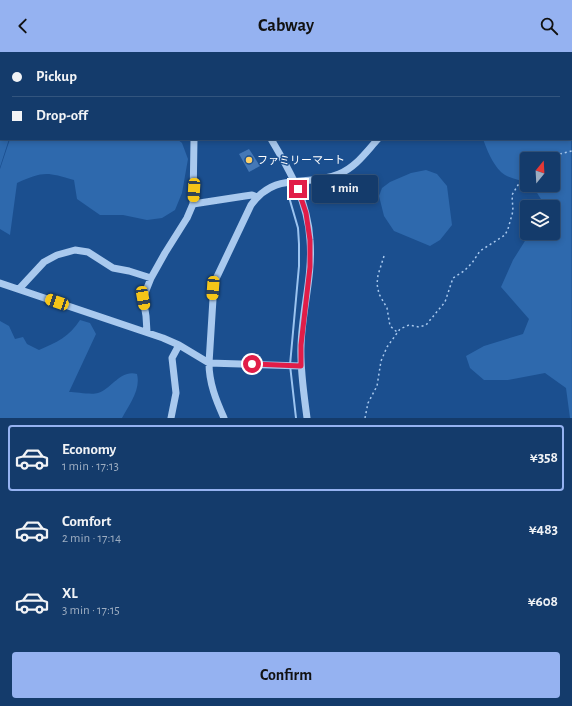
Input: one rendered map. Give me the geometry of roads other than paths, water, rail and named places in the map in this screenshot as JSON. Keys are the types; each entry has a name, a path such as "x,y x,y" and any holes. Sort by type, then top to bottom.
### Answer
{"street":[{"path":"147,332 143,298 151,278 187,218 193,204 194,140"},
{"path":"272,140 295,180 302,197 310,240 310,267 299,366 307,418"},
{"path":"224,418 209,375 213,288 216,278 250,205 256,197 267,189 282,183 295,180 330,177 341,173 358,161 377,140"},
{"path":"193,204 252,195 256,197"},
{"path":"19,289 44,262 57,255 75,250 88,252 113,268 151,278"},
{"path":"0,283 147,332 179,345 209,363 299,366"},
{"path":"170,418 176,393 172,358 179,345"}],"waterway":[{"path":"289,197 298,228 299,244 299,266 290,365 296,418"}],"place":[{"name":"ファミリーマート","path":"249,160"}]}
